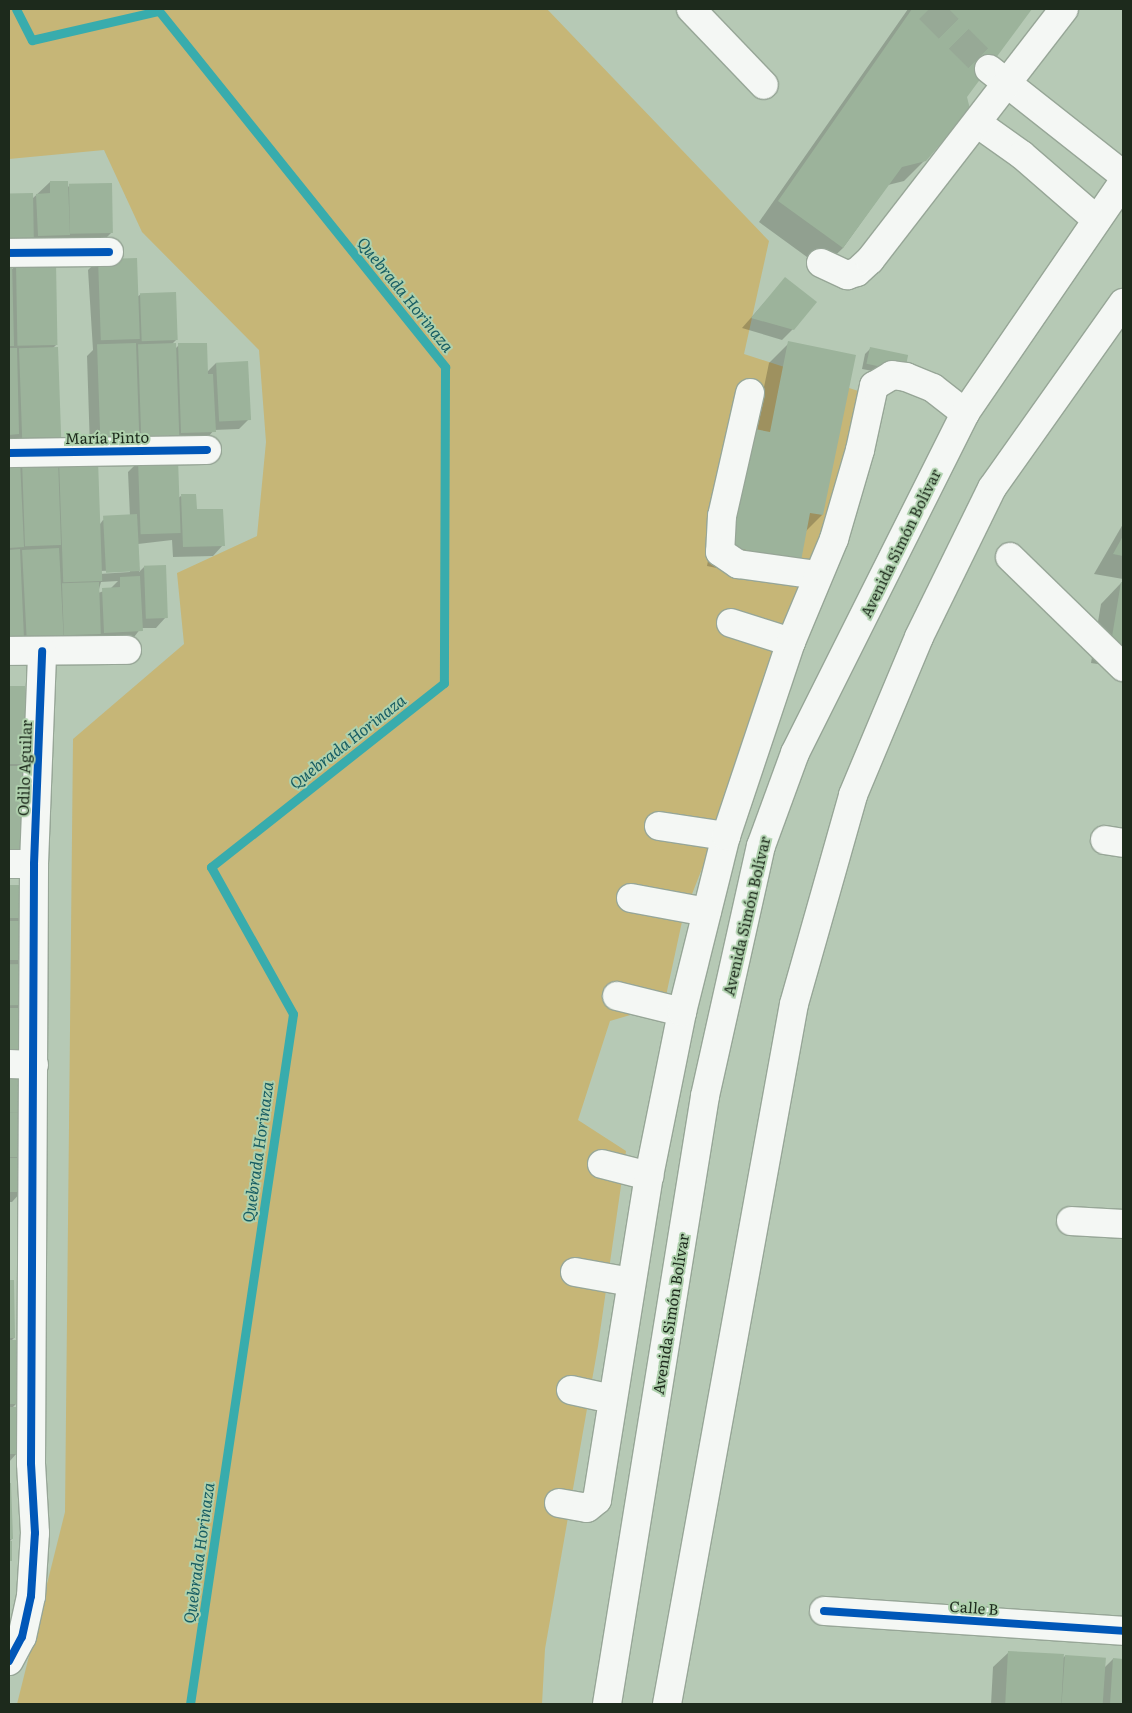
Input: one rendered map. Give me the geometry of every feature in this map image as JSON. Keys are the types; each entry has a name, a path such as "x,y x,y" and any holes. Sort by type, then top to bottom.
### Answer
{"main road":[{"path":"692,9 764,85"},
{"path":"821,263 847,275 857,272 870,260 977,123 999,77 1064,9"},
{"path":"999,77 1123,175"},
{"path":"977,123 1022,155 1097,220"},
{"name":"Avenida Simón Bolívar","path":"607,1704 704,1096 761,846 795,753 964,413 1123,182"},
{"path":"9,253 109,252"},
{"path":"667,1704 794,1004 853,795 919,638 992,488 1123,303"},
{"path":"559,1503 587,1508 597,1500 649,1176 682,1012 726,836 791,642 817,575 834,539 860,450 874,386 892,375 906,377 933,388 964,413"},
{"path":"750,393 722,516 720,552 723,556 738,564 817,575"},
{"name":"María Pinto","path":"9,453 206,450"},
{"path":"1010,557 1123,667"},
{"path":"731,622 791,642"},
{"path":"9,651 127,650"},
{"name":"Odilo Aguilar","path":"9,1661 22,1637 30,1596 35,1533 20,1462 22,864 42,651"},
{"path":"659,826 726,836"},
{"path":"631,898 707,912"},
{"path":"618,996 682,1012"},
{"path":"602,1164 649,1176"},
{"path":"1072,1221 1123,1224"},
{"path":"575,1272 631,1282"},
{"path":"570,1390 612,1399"},
{"name":"Calle B","path":"824,1611 1123,1631"}],"shaded area":[{"path":"9,9 547,9 769,241 744,354 886,400 683,917 664,1005 610,1021 578,1120 626,1151 598,1346 545,1649 542,1704 17,1704 65,1512 73,739 184,644 177,573 257,536 266,442 259,350 142,232 104,150 9,159"}],"building":[{"path":"912,9 1032,9 967,97 970,109 926,161 902,167 843,248 778,201"},
{"path":"50,181 68,181 70,235 38,236 36,194 50,193"},
{"path":"112,183 113,233 70,234 69,184"},
{"path":"9,193 33,193 34,239 10,239"},
{"path":"137,258 140,339 101,340 98,259"},
{"path":"12,261 14,346 9,346 9,262"},
{"path":"56,262 57,345 17,346 16,263"},
{"path":"785,277 817,302 794,330 751,318"},
{"path":"176,292 178,340 142,341 140,293"},
{"path":"788,341 856,355 823,515 810,513 801,561 726,546 750,428 770,432"},
{"path":"136,343 139,438 100,439 97,344"},
{"path":"176,343 179,435 141,436 138,344"},
{"path":"178,343 207,343 208,374 213,374 216,432 181,433"},
{"path":"58,347 61,437 22,438 19,348"},
{"path":"870,347 908,355 905,372 866,364"},
{"path":"9,348 17,348 19,434 9,435"},
{"path":"248,361 251,420 219,422 216,363"},
{"path":"58,459 61,545 25,546 22,460"},
{"path":"178,459 181,533 141,534 138,460"},
{"path":"9,460 20,460 24,547 9,548"},
{"path":"98,460 102,581 63,582 59,461"},
{"path":"181,494 196,494 197,509 223,509 225,546 183,547"},
{"path":"137,514 140,571 106,573 103,516"},
{"path":"1123,536 1123,556 1113,554"},
{"path":"59,548 64,636 27,638 22,550"},
{"path":"20,549 24,639 9,639 9,550"},
{"path":"166,565 168,618 146,619 144,566"},
{"path":"140,576 143,631 104,633 102,588 120,587 120,577"},
{"path":"99,582 101,634 64,635 62,583"},
{"path":"1121,582 1123,582 1123,645 1111,643"},
{"path":"9,686 25,686 25,764 9,764"},
{"path":"9,766 25,766 25,853 9,853"},
{"path":"9,885 25,885 25,918 9,918"},
{"path":"9,921 24,921 24,960 9,960"},
{"path":"9,964 25,964 26,1005 10,1005"},
{"path":"9,1008 30,1008 30,1058 9,1058"},
{"path":"9,1070 29,1070 29,1112 9,1112"},
{"path":"9,1112 27,1112 28,1157 10,1157"},
{"path":"9,1158 23,1158 23,1192 9,1192"},
{"path":"9,1280 14,1280 15,1338 9,1338"},
{"path":"9,1340 16,1340 16,1404 9,1404"},
{"path":"9,1407 18,1407 18,1454 9,1454"},
{"path":"9,1483 11,1483 13,1539 9,1539"},
{"path":"9,1541 12,1541 12,1561 9,1561"},
{"path":"1008,1651 1064,1654 1061,1704 1005,1704"},
{"path":"1065,1655 1106,1658 1103,1704 1062,1704"},
{"path":"1113,1658 1123,1659 1123,1704 1110,1704"}],"waterway":[{"name":"Quebrada Horinaza","path":"16,9 32,40 159,11 445,367 444,683 211,867 293,1014 190,1704"}],"tunnel":[{"path":"929,9 989,69"}],"cycle path":[{"path":"9,253 109,252"},
{"path":"9,453 207,450"},
{"path":"9,1661 22,1637 31,1596 35,1533 31,1463 34,864 42,651"},
{"path":"824,1611 1123,1631"}]}
